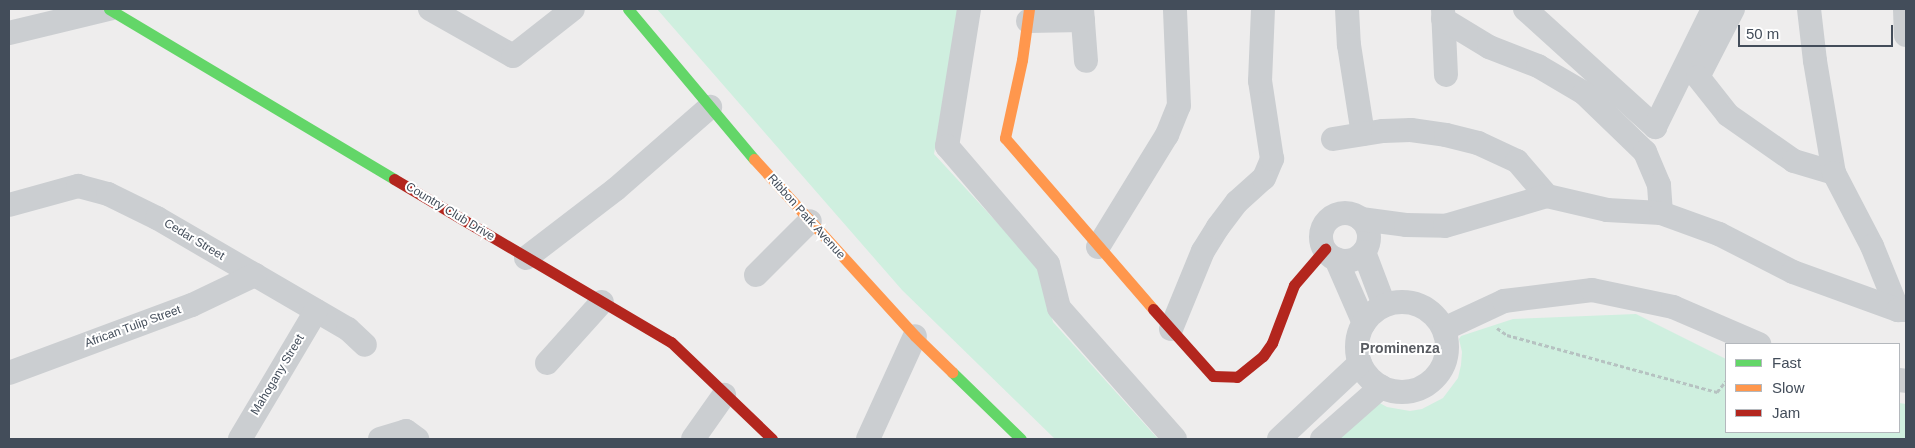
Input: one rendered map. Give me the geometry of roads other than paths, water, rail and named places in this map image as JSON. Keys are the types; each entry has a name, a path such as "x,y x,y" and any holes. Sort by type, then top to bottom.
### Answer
{"street":[{"name":"Country Club Drive","path":"9,33 103,9 671,342 724,395 772,439"},
{"path":"430,9 513,56 573,9"},
{"name":"Ribbon Park Avenue","path":"628,9 710,107 810,221 915,336 1021,439"},
{"path":"969,9 947,146 1048,264 1059,308 1175,439"},
{"path":"1098,247 1167,135 1179,106 1175,9"},
{"path":"1171,329 1204,251 1218,227 1237,202 1264,178 1272,159 1260,81 1263,9"},
{"path":"1348,9 1349,45 1363,134"},
{"path":"1525,9 1655,127 1713,9"},
{"path":"1733,9 1698,77 1728,115 1794,161 1834,173"},
{"path":"1809,9 1815,61 1834,173 1872,246 1902,310"},
{"path":"1905,9 1906,35"},
{"path":"1086,61 1082,14 1028,15 1005,138 1098,247 1213,376 1237,377 1263,356 1272,344 1294,285 1330,254"},
{"path":"1443,14 1446,75"},
{"path":"1443,14 1489,47 1538,66 1584,93 1645,152 1659,185 1661,213"},
{"path":"526,258 616,189 710,107"},
{"path":"1333,139 1363,134 1411,130 1446,135 1478,144 1517,161 1547,196"},
{"name":"Cedar Street","path":"9,205 78,186 108,194 158,218 348,329 365,345"},
{"path":"1364,323 1322,235 1327,221 1340,213 1348,213 1361,219 1406,226 1445,226 1547,196 1607,210 1661,213 1719,234 1793,272 1902,310"},
{"path":"1361,219 1369,235 1364,252 1384,306"},
{"path":"756,275 810,221"},
{"path":"1330,254 1351,260 1364,252"},
{"name":"African Tulip Street","path":"9,373 192,306 254,275"},
{"path":"1444,329 1504,301 1592,290 1672,308 1757,343"},
{"path":"547,363 602,302"},
{"path":"1398,302 1412,303 1425,308 1436,317 1444,329 1447,347 1444,365 1434,380 1418,390 1399,392 1381,387 1369,377 1360,363 1357,350 1358,336 1364,323 1372,313 1384,306 1398,302"},
{"name":"Mahogany Street","path":"240,439 316,311"},
{"path":"868,439 915,336"},
{"path":"1278,439 1360,363"},
{"path":"1322,439 1381,387"},
{"path":"693,439 724,395"},
{"path":"380,439 406,431 417,439"}],"district":[{"name":"Prominenza","path":"1400,348"}]}
